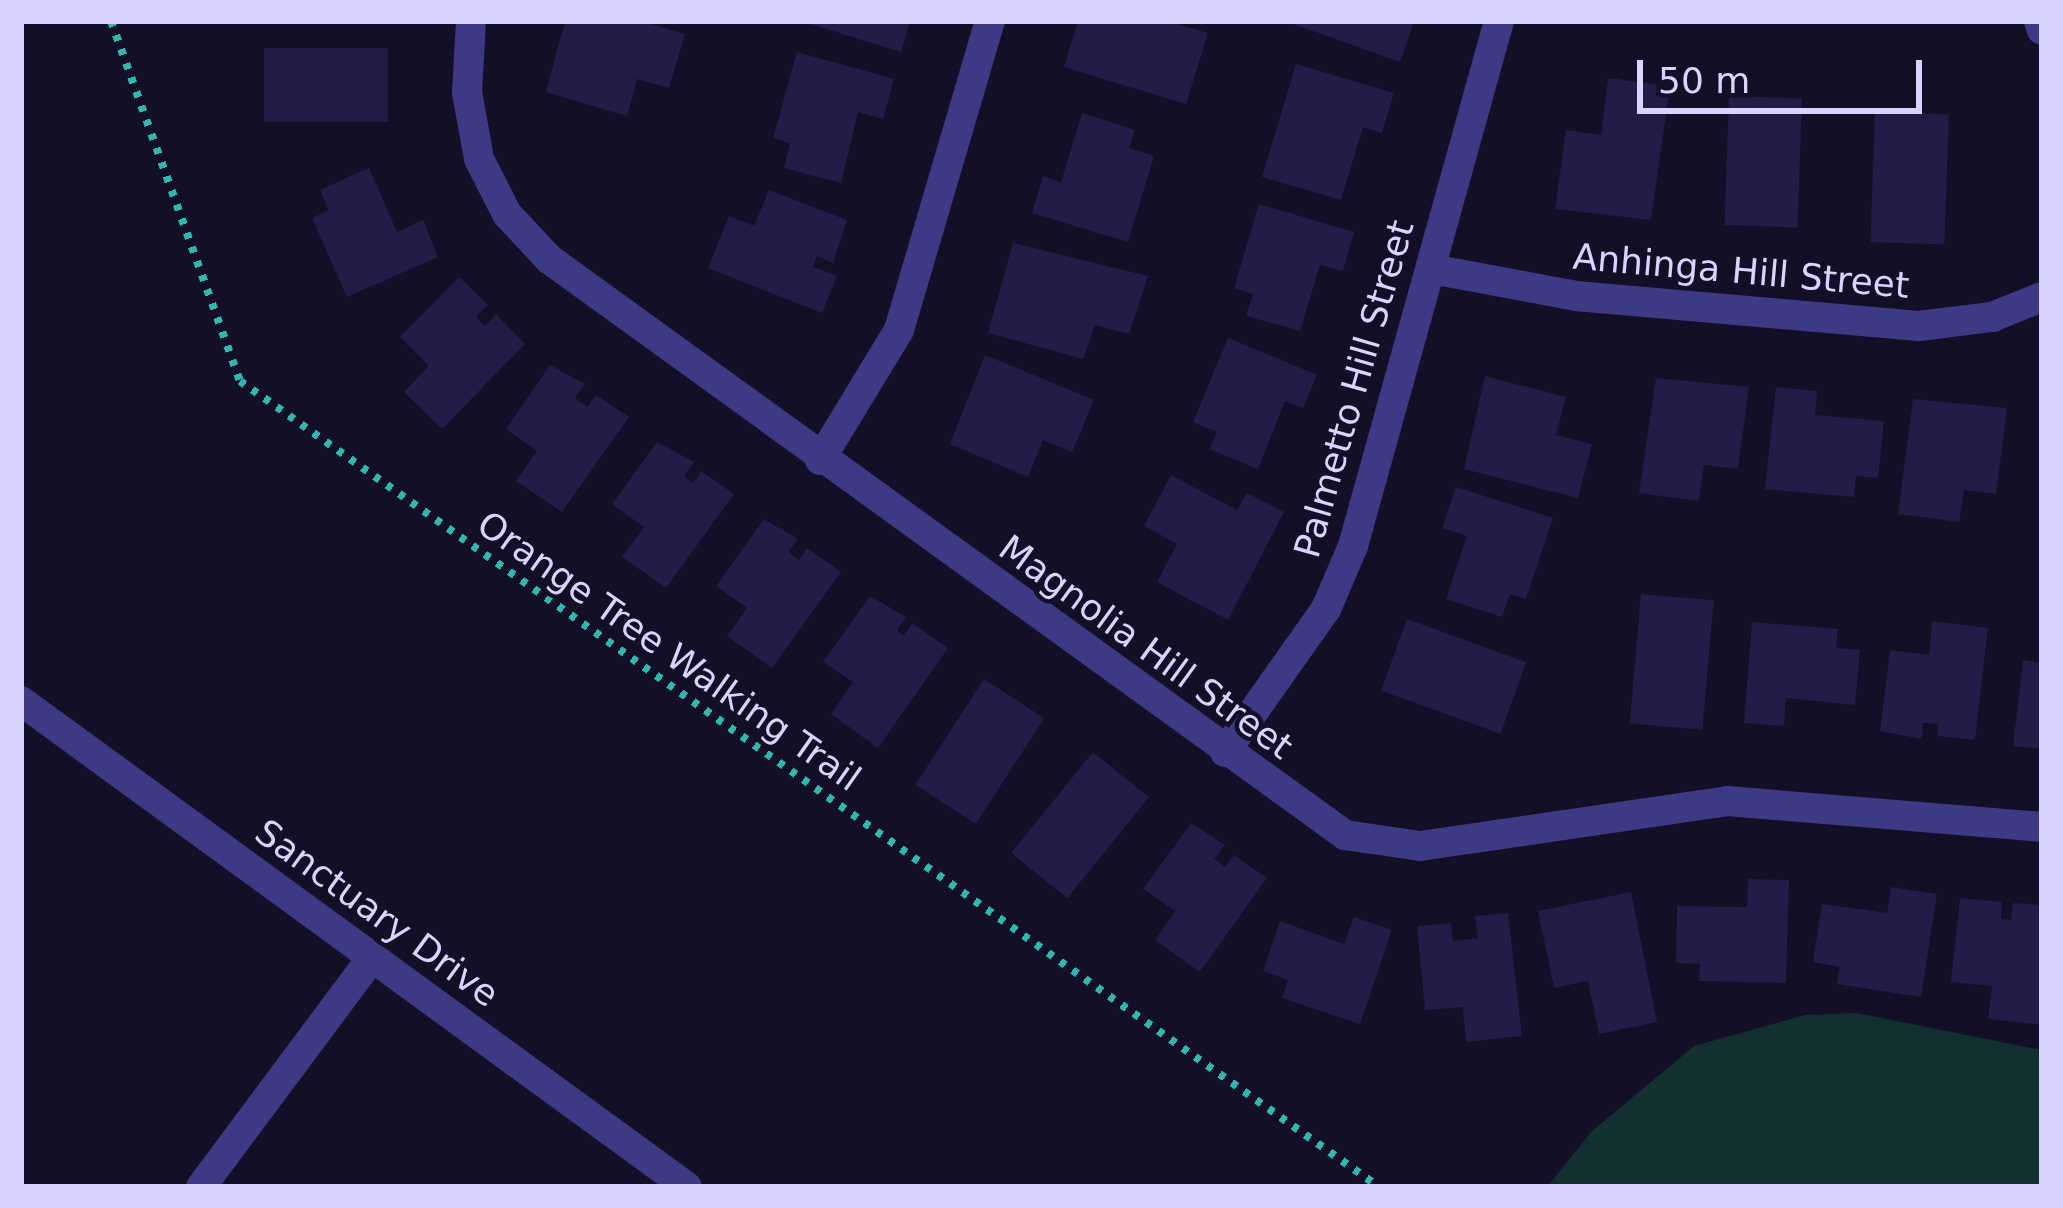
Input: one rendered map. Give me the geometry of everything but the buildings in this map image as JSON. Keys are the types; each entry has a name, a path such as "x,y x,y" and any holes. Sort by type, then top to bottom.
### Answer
{"street":[{"name":"Magnolia Hill Street","path":"471,21 470,123 507,214 573,278 1322,823 1394,846 1727,801 2042,827"},
{"path":"820,460 899,330 990,21"},
{"name":"Palmetto Hill Street","path":"1225,752 1340,578 1499,21"},
{"path":"2039,21 2042,30"},
{"name":"Anhinga Hill Street","path":"1431,269 1576,296 1918,326 1993,317 2042,297"},
{"name":"Sanctuary Drive","path":"21,701 687,1187"},
{"path":"201,1187 372,958"}],"path":[{"name":"Orange Tree Walking Trail","path":"111,21 240,381 1379,1187"}],"green space":[{"path":"1857,1013 2042,1050 2042,1187 1547,1187 1592,1131 1694,1046 1805,1015"}]}
